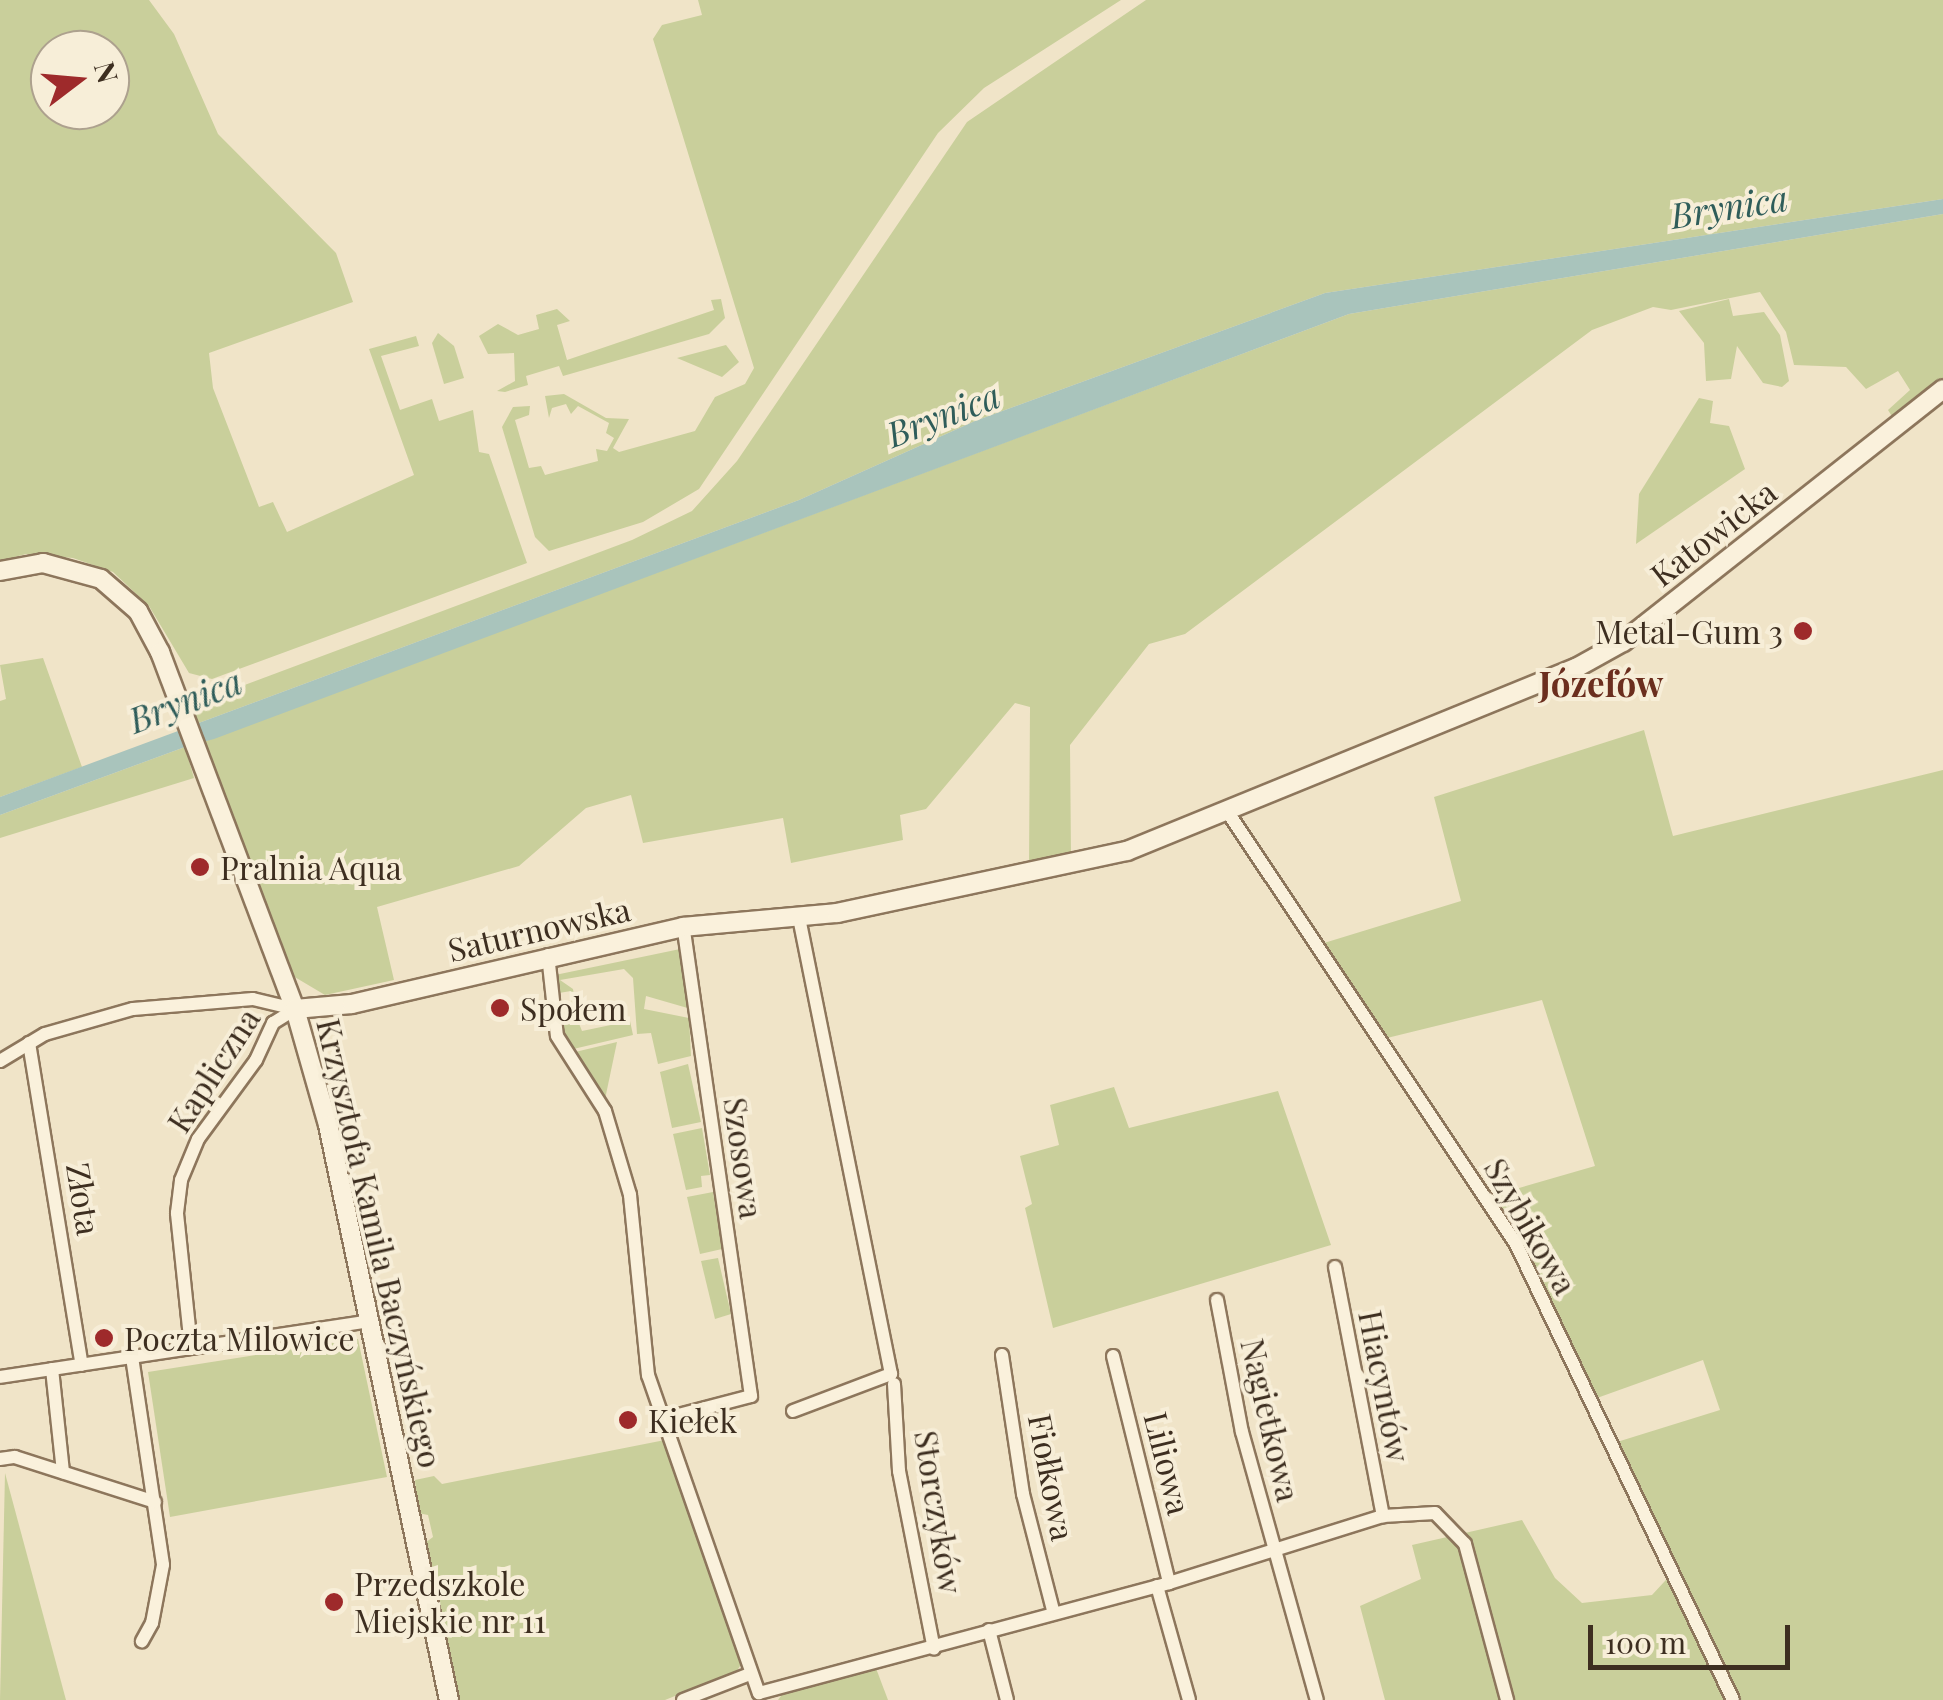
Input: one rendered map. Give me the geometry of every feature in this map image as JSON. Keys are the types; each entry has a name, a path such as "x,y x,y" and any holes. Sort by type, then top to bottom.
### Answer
{"street":[{"name":"Katowicka","path":"1227,811 1576,668 1623,642 1943,389"},
{"name":"Krzysztofa Kamila Baczyńskiego","path":"0,571 61,565 126,597 152,634 294,1009 328,1126 449,1700"},
{"name":"Saturnowska","path":"294,1009 352,1004 548,955 683,927 798,918 1052,871 1127,851 1227,811"},
{"name":"Szybikowa","path":"1227,811 1516,1244 1733,1700"},
{"path":"794,1412 892,1379 798,918"},
{"name":"Szosowa","path":"663,1418 751,1396 683,927"},
{"path":"548,955 558,1036 605,1112 626,1178 642,1352 758,1693 934,1649 1053,1610 1163,1584 1383,1516 1434,1513 1466,1544 1507,1700"},
{"path":"0,1061 28,1043 110,1014 253,1000 294,1009"},
{"name":"Kapliczna","path":"191,1348 177,1213 180,1180 198,1139 256,1060 273,1023 294,1009"},
{"name":"Złota","path":"28,1043 82,1364"},
{"name":"Hiacyntów","path":"1335,1266 1383,1516"},
{"name":"Nagietkowa","path":"1217,1300 1242,1432 1317,1700"},
{"path":"0,1377 369,1320"},
{"name":"Fiołkowa","path":"1002,1354 1022,1494 1053,1610"},
{"path":"132,1356 163,1578 142,1641"},
{"name":"Liliowa","path":"1113,1356 1189,1700"},
{"path":"52,1369 63,1472"},
{"name":"Storczyków","path":"892,1379 900,1472 934,1649"},
{"path":"0,1459 63,1472 155,1502"},
{"path":"989,1630 1007,1700"},
{"path":"683,1700 750,1674"}],"green space":[{"path":"0,0 149,0 174,34 218,134 336,253 353,302 209,353 213,388 259,507 273,502 287,532 414,475 369,349 416,336 419,346 381,356 400,410 432,399 439,421 473,410 479,452 489,454 527,563 212,679 189,673 149,606 113,572 73,558 26,554 0,561"},
{"path":"698,0 1121,0 984,88 938,133 699,489 643,522 549,551 535,537 502,427 513,407 530,406 529,415 515,420 529,468 541,466 545,475 598,461 596,449 607,451 614,438 606,433 609,423 578,406 571,414 566,404 552,408 549,418 545,396 564,394 606,418 629,419 613,448 619,452 695,431 715,397 745,384 754,368 653,39 662,25 702,15"},
{"path":"1146,0 1943,0 1943,199 1325,293 975,421 799,500 196,724 192,709 199,702 632,540 692,511 737,461 967,122"},
{"path":"1943,214 1943,378 1893,418 1888,410 1910,390 1898,371 1866,389 1846,367 1794,365 1786,332 1760,292 1671,310 1653,307 1592,330 1185,634 1149,644 1070,745 1071,855 1029,869 1030,707 1015,703 926,809 900,815 903,840 791,863 783,818 643,843 631,795 586,808 519,866 377,907 394,980 325,995 293,976 203,742 1349,314"},
{"path":"721,299 725,318 709,334 563,376 559,366 526,376 528,385 505,392 497,391 515,381 514,353 488,354 479,336 498,324 518,335 539,329 536,315 557,309 570,321 557,325 567,360 714,310 711,300"},
{"path":"1729,299 1733,316 1764,312 1780,335 1789,381 1782,387 1763,383 1737,346 1731,379 1706,381 1704,343 1679,311"},
{"path":"438,333 454,346 464,378 444,384 432,343"},
{"path":"726,345 739,362 722,377 677,358"},
{"path":"1699,398 1713,401 1710,423 1729,426 1745,469 1636,544 1639,494"},
{"path":"43,658 82,767 0,797 0,701 6,699 0,665"},
{"path":"1644,730 1673,836 1943,770 1943,1700 1385,1700 1360,1606 1421,1579 1412,1545 1522,1520 1555,1578 1582,1603 1652,1595 1677,1568 1617,1442 1720,1410 1703,1360 1597,1398 1495,1195 1595,1166 1542,1000 1387,1038 1324,943 1461,901 1434,797"},
{"path":"185,747 194,778 0,838 0,815"},
{"path":"685,948 691,1009 646,996 644,1009 689,1018 691,1056 658,1064 651,1033 637,1034 633,978 624,969 560,980 573,989 576,1008 558,1009 557,999 572,1003 571,991 559,993 555,975"},
{"path":"561,1021 578,1021 582,1031 630,1021 633,1035 569,1050"},
{"path":"617,1042 604,1104 571,1053"},
{"path":"688,1064 701,1122 672,1128 660,1072"},
{"path":"1114,1087 1129,1128 1278,1091 1331,1245 1053,1328 1025,1208 1032,1204 1020,1156 1059,1145 1050,1105"},
{"path":"702,1128 710,1175 701,1176 702,1187 686,1190 673,1134"},
{"path":"713,1192 722,1249 700,1254 687,1197"},
{"path":"718,1258 731,1314 715,1319 701,1261"},
{"path":"358,1339 387,1477 170,1517 148,1372"},
{"path":"665,1440 744,1659 737,1671 665,1700 455,1700 425,1543 433,1537 428,1515 418,1513 415,1480 434,1476 442,1484"},
{"path":"5,1473 66,1700 0,1700"},
{"path":"874,1663 888,1700 778,1700 786,1689"}],"water":[{"path":"1943,199 1943,214 1349,314 214,739 203,742 196,724 799,500 975,421 1325,293"},
{"path":"178,731 185,747 0,815 0,797"}],"place":[{"name":"Metal-Gum 3","path":"1803,631"},
{"name":"Pralnia Aqua","path":"200,867"},
{"name":"Społem","path":"500,1008"},
{"name":"Poczta Milowice","path":"104,1338"},
{"name":"Kiełek","path":"628,1420"},
{"name":"Przedszkole Miejskie nr 11","path":"334,1602"}],"district":[{"name":"Józefów","path":"1601,683"}],"water label":[{"name":"Brynica","path":"1729,206"},
{"name":"Brynica","path":"943,414"},
{"name":"Brynica","path":"185,700"}]}
